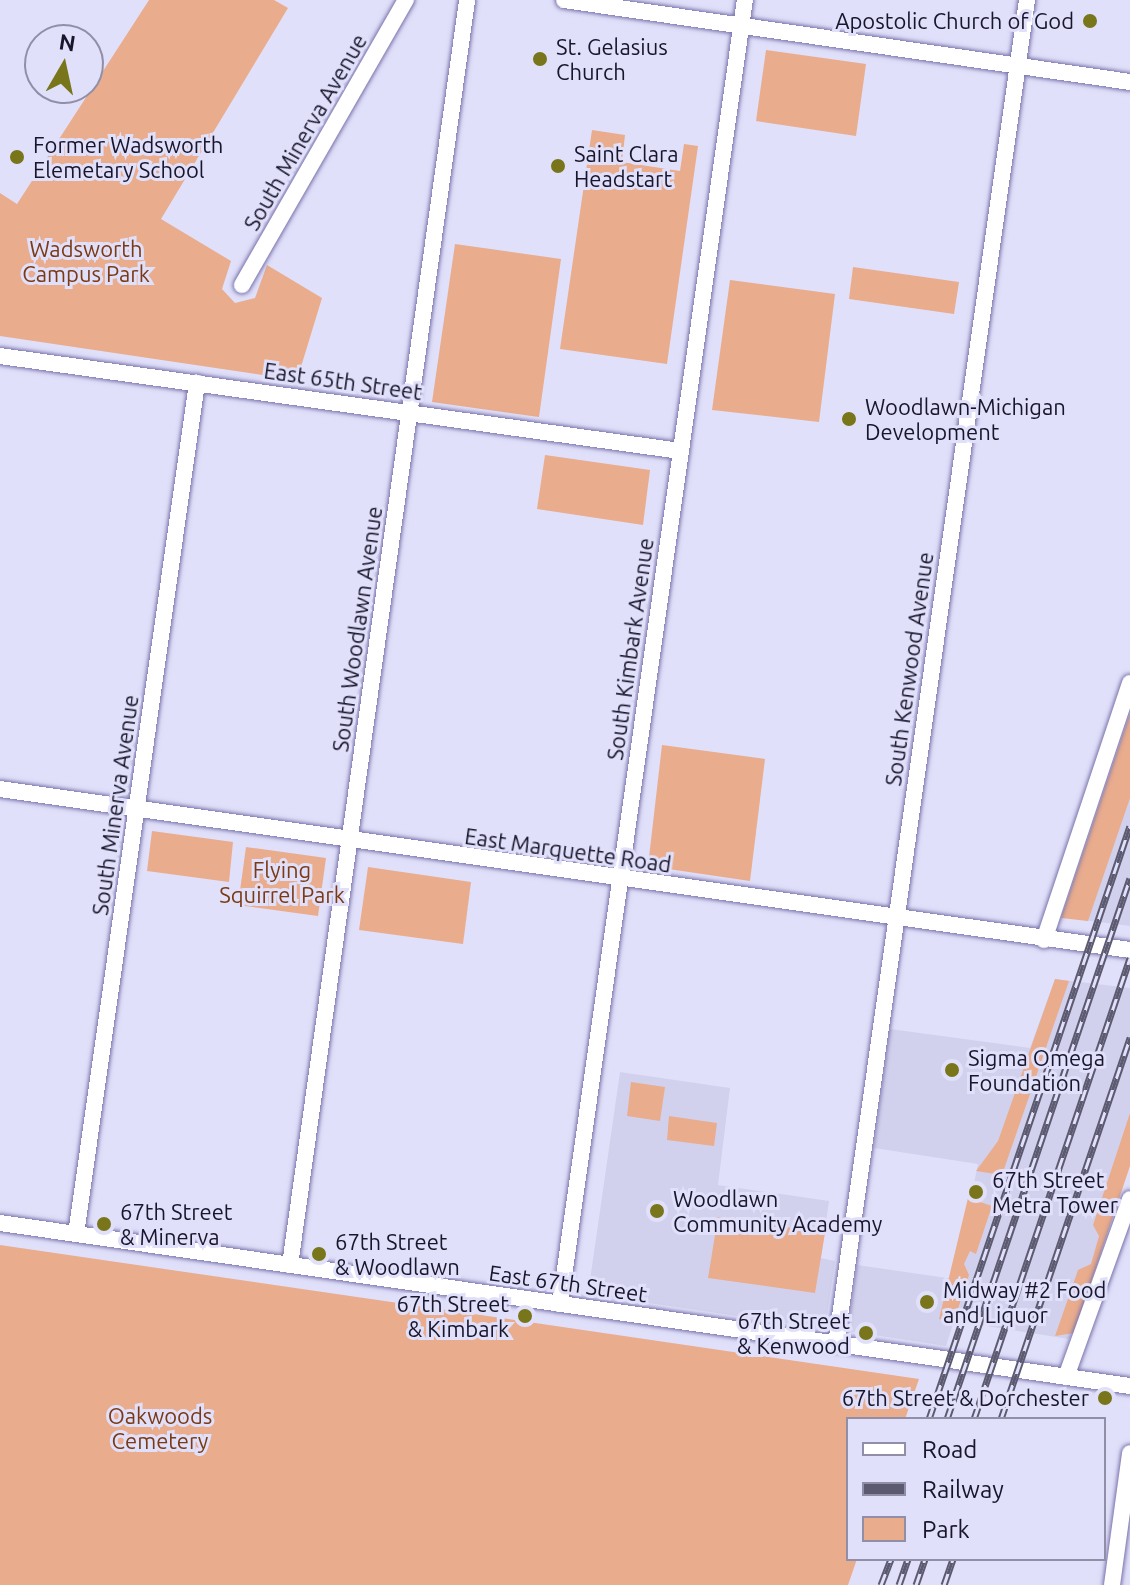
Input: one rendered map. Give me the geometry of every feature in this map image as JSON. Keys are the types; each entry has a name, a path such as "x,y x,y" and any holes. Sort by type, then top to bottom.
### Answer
{"street":[{"name":"South Minerva Avenue","path":"242,285 406,0"},
{"name":"South Woodlawn Avenue","path":"290,1265 467,0"},
{"path":"564,0 1130,82"},
{"name":"South Kimbark Avenue","path":"560,1304 745,0"},
{"name":"South Kenwood Avenue","path":"836,1344 1027,0"},
{"name":"East 65th Street","path":"0,356 680,451"},
{"name":"South Minerva Avenue","path":"76,1234 197,383"},
{"path":"1044,940 1130,683"},
{"name":"East Marquette Road","path":"0,789 620,880 1130,950"},
{"path":"1066,1377 1130,1199"},
{"name":"East 67th Street","path":"0,1223 1130,1386"},
{"path":"1112,1585 1130,1453"}],"shaded area":[{"path":"1130,757 1130,926 1075,919"},
{"path":"1055,979 1130,988 1130,1157 1069,1339 954,1321 946,1346 848,1331 857,1265 954,1279 978,1164 874,1148 890,1029 1030,1048"},
{"name":"Woodlawn Community Academy","path":"620,1072 730,1088 718,1185 829,1201 821,1258 835,1261 825,1329 588,1294"}],"green space":[{"name":"Wadsworth Campus Park","path":"149,0 274,0 288,8 161,219 231,261 222,289 235,303 255,298 267,265 322,298 297,380 0,336 0,193 17,204 82,104 104,104 104,70"},
{"path":"766,50 866,64 856,136 756,121"},
{"path":"592,130 625,135 622,162 680,171 684,144 698,146 667,364 560,349"},
{"path":"455,244 561,259 539,417 432,402"},
{"path":"853,267 959,282 954,314 849,299"},
{"path":"730,280 835,294 819,422 712,410"},
{"path":"545,455 650,470 643,525 537,509"},
{"path":"1130,713 1130,798 1088,921 1061,918"},
{"path":"662,745 765,759 750,881 648,866"},
{"path":"152,831 233,842 229,882 147,871"},
{"name":"Flying Squirrel Park","path":"246,847 326,858 318,916 238,905"},
{"path":"368,867 471,882 463,944 359,930"},
{"path":"1055,979 1069,981 1002,1175 976,1171 998,1141"},
{"path":"631,1082 665,1087 660,1121 627,1116"},
{"path":"1130,1113 1130,1166 1074,1333 1055,1336 1078,1270 1091,1264 1099,1236 1093,1225"},
{"path":"669,1116 717,1123 714,1146 667,1140"},
{"path":"968,1198 992,1206 976,1254 970,1251 964,1264 969,1275 954,1321 939,1319"},
{"path":"718,1217 825,1233 815,1293 708,1278"},
{"name":"Oakwoods Cemetery","path":"0,1245 919,1379 906,1417 846,1417 846,1561 856,1561 848,1585 0,1585"}],"railway":[{"path":"930,1417 1130,826"},
{"path":"948,1417 1130,878"},
{"path":"975,1417 1130,958"},
{"path":"1002,1417 1130,1037"},
{"path":"881,1585 890,1561"},
{"path":"899,1585 907,1561"},
{"path":"916,1585 924,1561"},
{"path":"944,1585 952,1561"}],"place":[{"name":"Apostolic Church of God","path":"1090,21"},
{"name":"St. Gelasius Church","path":"540,59"},
{"name":"Former Wadsworth Elemetary School","path":"17,157"},
{"name":"Saint Clara Headstart","path":"558,166"},
{"name":"Woodlawn-Michigan Development","path":"849,419"},
{"name":"Sigma Omega Foundation","path":"952,1070"},
{"name":"67th Street Metra Tower","path":"976,1192"},
{"name":"Woodlawn Community Academy","path":"657,1211"},
{"name":"67th Street & Minerva","path":"104,1224"},
{"name":"67th Street & Woodlawn","path":"319,1254"},
{"name":"Midway #2 Food and Liquor","path":"927,1302"},
{"name":"67th Street & Kimbark","path":"525,1316"},
{"name":"67th Street & Kenwood","path":"866,1333"},
{"name":"67th Street & Dorchester","path":"1105,1398"}]}
